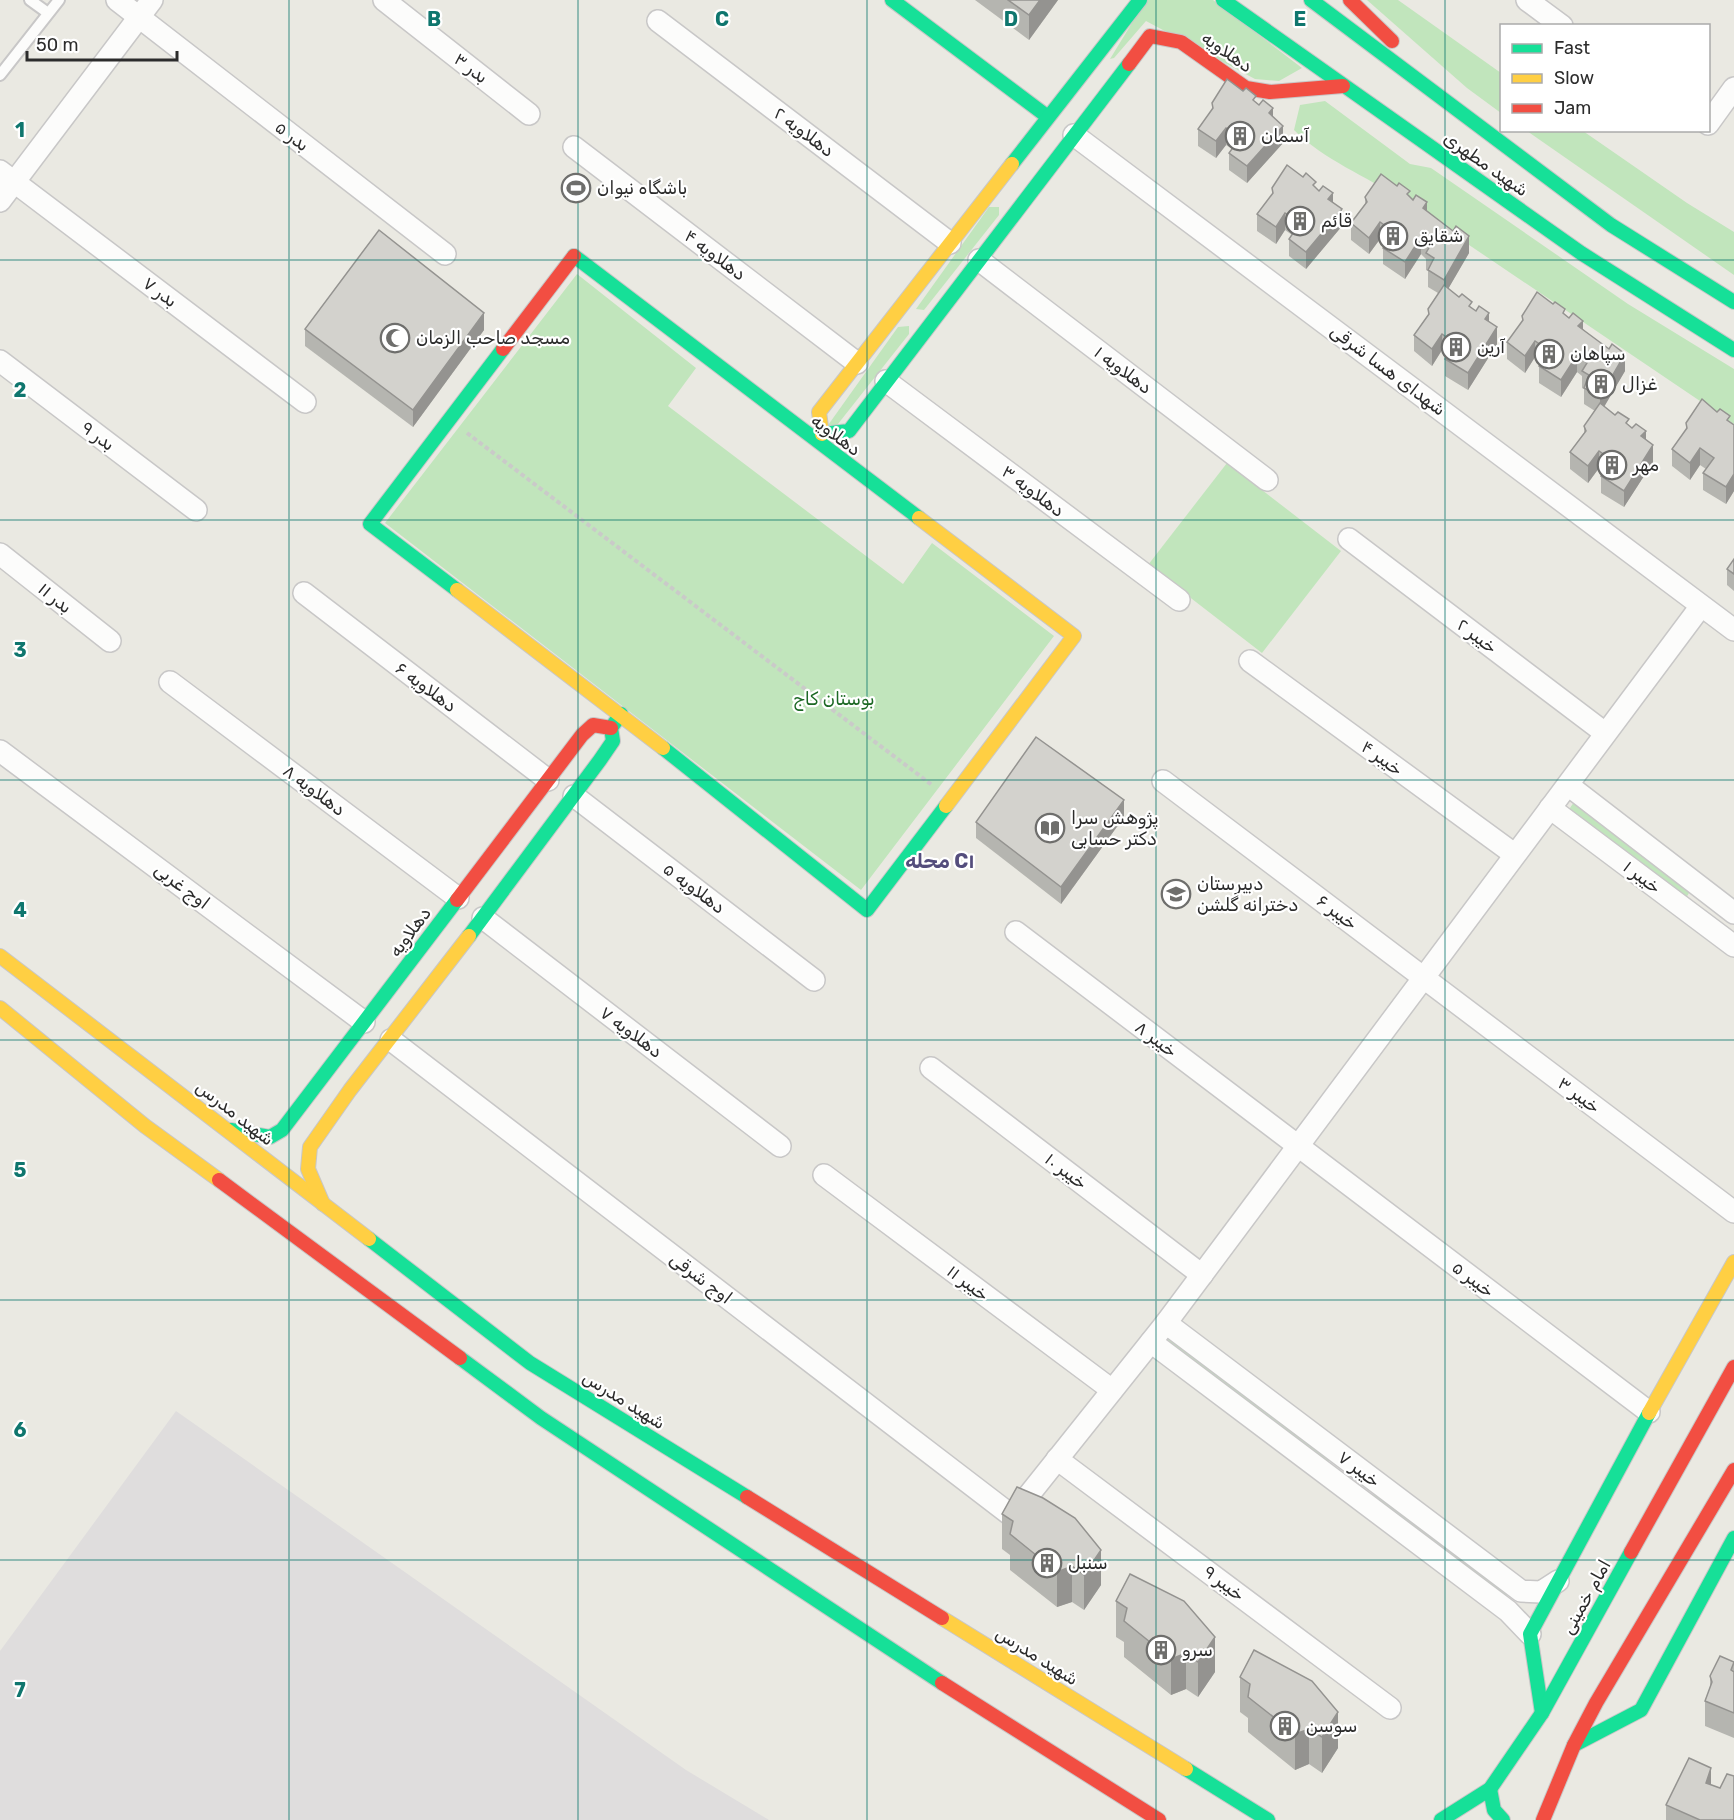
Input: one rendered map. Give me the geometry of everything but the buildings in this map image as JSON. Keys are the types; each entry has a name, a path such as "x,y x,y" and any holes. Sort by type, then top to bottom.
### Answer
{"main road":[{"path":"892,0 1048,117"},
{"name":"دهلاویه","path":"819,438 849,431 886,381 950,243 1011,193 1074,135 1140,0"},
{"name":"شهید مطهری","path":"1223,0 1581,253 1734,350"},
{"name":"شهید مطهری","path":"1311,0 1611,225 1734,302"},
{"path":"1350,0 1422,71 1443,100"},
{"name":"دهلاویه","path":"819,438 819,412 857,363 979,260 1048,117 1107,66 1150,36 1181,42 1246,88 1270,92 1343,86"},
{"name":"دهلاویه","path":"574,256 819,438 1074,636 867,910 621,714 370,524 574,256"},
{"name":"دهلاویه","path":"610,728 621,714"},
{"name":"دهلاویه","path":"323,1204 308,1170 306,1158 364,1022 483,918 548,780 582,735 593,725 610,728"},
{"name":"دهلاویه","path":"226,1129 270,1137 282,1130 339,1079 391,1040 458,898 574,796 613,741 610,728"},
{"name":"شهید مدرس","path":"0,956 530,1363 1268,1820"},
{"path":"0,1008 145,1126 541,1418 867,1636 1159,1820"},
{"path":"1542,1713 1530,1634 1649,1412 1734,1262"},
{"name":"امام خمینی","path":"1442,1820 1490,1788 1542,1713 1734,1367"},
{"path":"1541,1819 1574,1745 1734,1470"},
{"path":"1574,1745 1641,1710 1734,1538"},
{"path":"1490,1788 1491,1803 1497,1816 1503,1820"}],"street":[{"name":"بدر ۵","path":"117,0 445,254"},
{"path":"0,201 7,177 152,0"},
{"name":"بدر ۳","path":"384,0 530,114"},
{"path":"1527,0 1559,24"},
{"name":"دهلاویه ۲","path":"658,21 950,243"},
{"path":"1710,122 1730,102"},
{"name":"شهدای هسا شرقی","path":"1074,135 1734,630"},
{"name":"دهلاویه ۴","path":"574,147 857,363"},
{"name":"بدر ۷","path":"7,177 305,402"},
{"name":"دهلاویه ۱","path":"979,260 1267,480"},
{"name":"بدر ۹","path":"0,361 196,510"},
{"name":"دهلاویه ۳","path":"886,381 1179,600"},
{"name":"خیبر ۲","path":"1349,539 1605,733"},
{"name":"بدر ۱۱","path":"0,554 110,641"},
{"name":"دهلاویه ۶","path":"304,593 548,780"},
{"path":"1057,1459 1166,1323 1701,606"},
{"name":"خیبر ۴","path":"1250,661 1514,854"},
{"name":"دهلاویه ۸","path":"170,682 458,898"},
{"name":"اوج غربی","path":"0,751 364,1022"},
{"name":"خیبر ۶","path":"1163,781 1425,977"},
{"name":"خیبر ۱","path":"1568,785 1734,913"},
{"name":"دهلاویه ۵","path":"574,796 814,980"},
{"name":"خیبر ۱","path":"1550,808 1734,946"},
{"path":"1692,915 1707,893"},
{"name":"دهلاویه ۷","path":"483,918 780,1146"},
{"name":"خیبر ۸","path":"1016,932 1297,1146"},
{"name":"خیبر ۳","path":"1425,977 1734,1212"},
{"name":"اوج شرقی","path":"391,1040 1012,1516 1057,1459"},
{"name":"خیبر ۱۰","path":"931,1068 1202,1275"},
{"name":"خیبر ۵","path":"1297,1146 1649,1412"},
{"name":"خیبر ۱۱","path":"824,1175 1112,1390"},
{"name":"خیبر ۷","path":"1166,1323 1521,1591"},
{"name":"خیبر ۷","path":"1151,1342 1508,1611 1530,1634"},
{"name":"خیبر ۹","path":"1057,1459 1390,1708"},
{"path":"1344,1488 1359,1469"},
{"path":"1508,1611 1522,1606 1524,1599 1521,1591 1541,1592 1558,1581"}],"lane":[{"path":"30,0 48,14"},
{"path":"0,75 58,0"}],"path":[{"path":"449,420 951,799"}],"shaded area":[{"path":"176,1411 686,1770 769,1820 0,1820 0,1651"}],"green space":[{"path":"1146,0 1213,0 1302,68 1279,81 1255,79 1146,21 1114,58 1110,59"},
{"path":"1367,0 1398,0 1500,72 1500,112 1467,88"},
{"path":"1325,101 1410,164 1431,168 1628,304 1734,369 1734,424 1401,199 1332,159 1306,141 1294,130 1300,105"},
{"path":"1528,132 1584,132 1687,203 1734,232 1734,275"},
{"path":"989,207 999,207 999,215 924,310 916,309"},
{"name":"بوستان کاج","path":"577,274 696,368 668,406 903,584 932,543 1054,636 861,890 385,523"},
{"path":"909,326 909,334 834,429 826,428 898,327"},
{"path":"1227,463 1341,551 1262,653 1148,565"},
{"path":"1574,802 1692,888 1686,898 1568,811"},
{"path":"1167,1334 1333,1456 1326,1464 1162,1343"},
{"path":"1376,1491 1510,1591 1503,1601 1370,1499"}],"traffic: fast":[{"path":"892,0 1048,117"},
{"path":"1012,164 1140,0"},
{"path":"1223,0 1581,253 1734,350"},
{"path":"1311,0 1611,225 1734,302"},
{"path":"822,434 849,431 1129,64"},
{"path":"574,256 919,518"},
{"path":"457,590 370,524 503,349"},
{"path":"469,936 600,760 613,741 611,728 621,714"},
{"path":"663,748 867,910 946,806"},
{"path":"231,1130 270,1137 282,1130 457,900"},
{"path":"369,1239 530,1363 747,1497"},
{"path":"460,1358 541,1418 942,1683"},
{"path":"1542,1713 1530,1634 1649,1413"},
{"path":"1574,1745 1641,1710 1734,1538"},
{"path":"1441,1820 1490,1789 1542,1713 1631,1552"},
{"path":"1186,1769 1268,1820"},
{"path":"1490,1789 1494,1810 1503,1820"}],"traffic: slow":[{"path":"822,434 819,412 1012,164"},
{"path":"919,518 1074,636 946,806"},
{"path":"457,590 663,748"},
{"path":"323,1204 308,1169 310,1147 350,1090 469,936"},
{"path":"0,956 369,1239"},
{"path":"0,1008 145,1126 219,1180"},
{"path":"1649,1413 1734,1262"},
{"path":"942,1618 1186,1769"}],"traffic: jam":[{"path":"1350,0 1392,41"},
{"path":"1129,64 1150,36 1181,42 1246,88 1270,92 1343,86"},
{"path":"503,349 574,256"},
{"path":"457,900 582,735 593,725 611,728"},
{"path":"219,1180 460,1358"},
{"path":"1631,1552 1734,1367"},
{"path":"1543,1820 1574,1745 1596,1703 1734,1470"},
{"path":"747,1497 942,1618"},
{"path":"942,1683 1159,1820"}],"place":[{"name":"آسمان","path":"1240,136"},
{"name":"باشگاه نیوان","path":"576,188"},
{"name":"قائم","path":"1300,221"},
{"name":"شقایق","path":"1393,236"},
{"name":"مسجد صاحب الزمان","path":"395,338"},
{"name":"آرین","path":"1456,347"},
{"name":"سپاهان","path":"1549,354"},
{"name":"غزال","path":"1601,384"},
{"name":"مهر","path":"1612,465"},
{"name":"پژوهش سرا دکتر حسابی","path":"1050,828"},
{"name":"دبیرستان دخترانه گلشن","path":"1176,894"},
{"name":"سنبل","path":"1047,1563"},
{"name":"سرو","path":"1161,1650"},
{"name":"سوسن","path":"1285,1726"}],"district":[{"name":"محله C۱","path":"940,861"}]}
